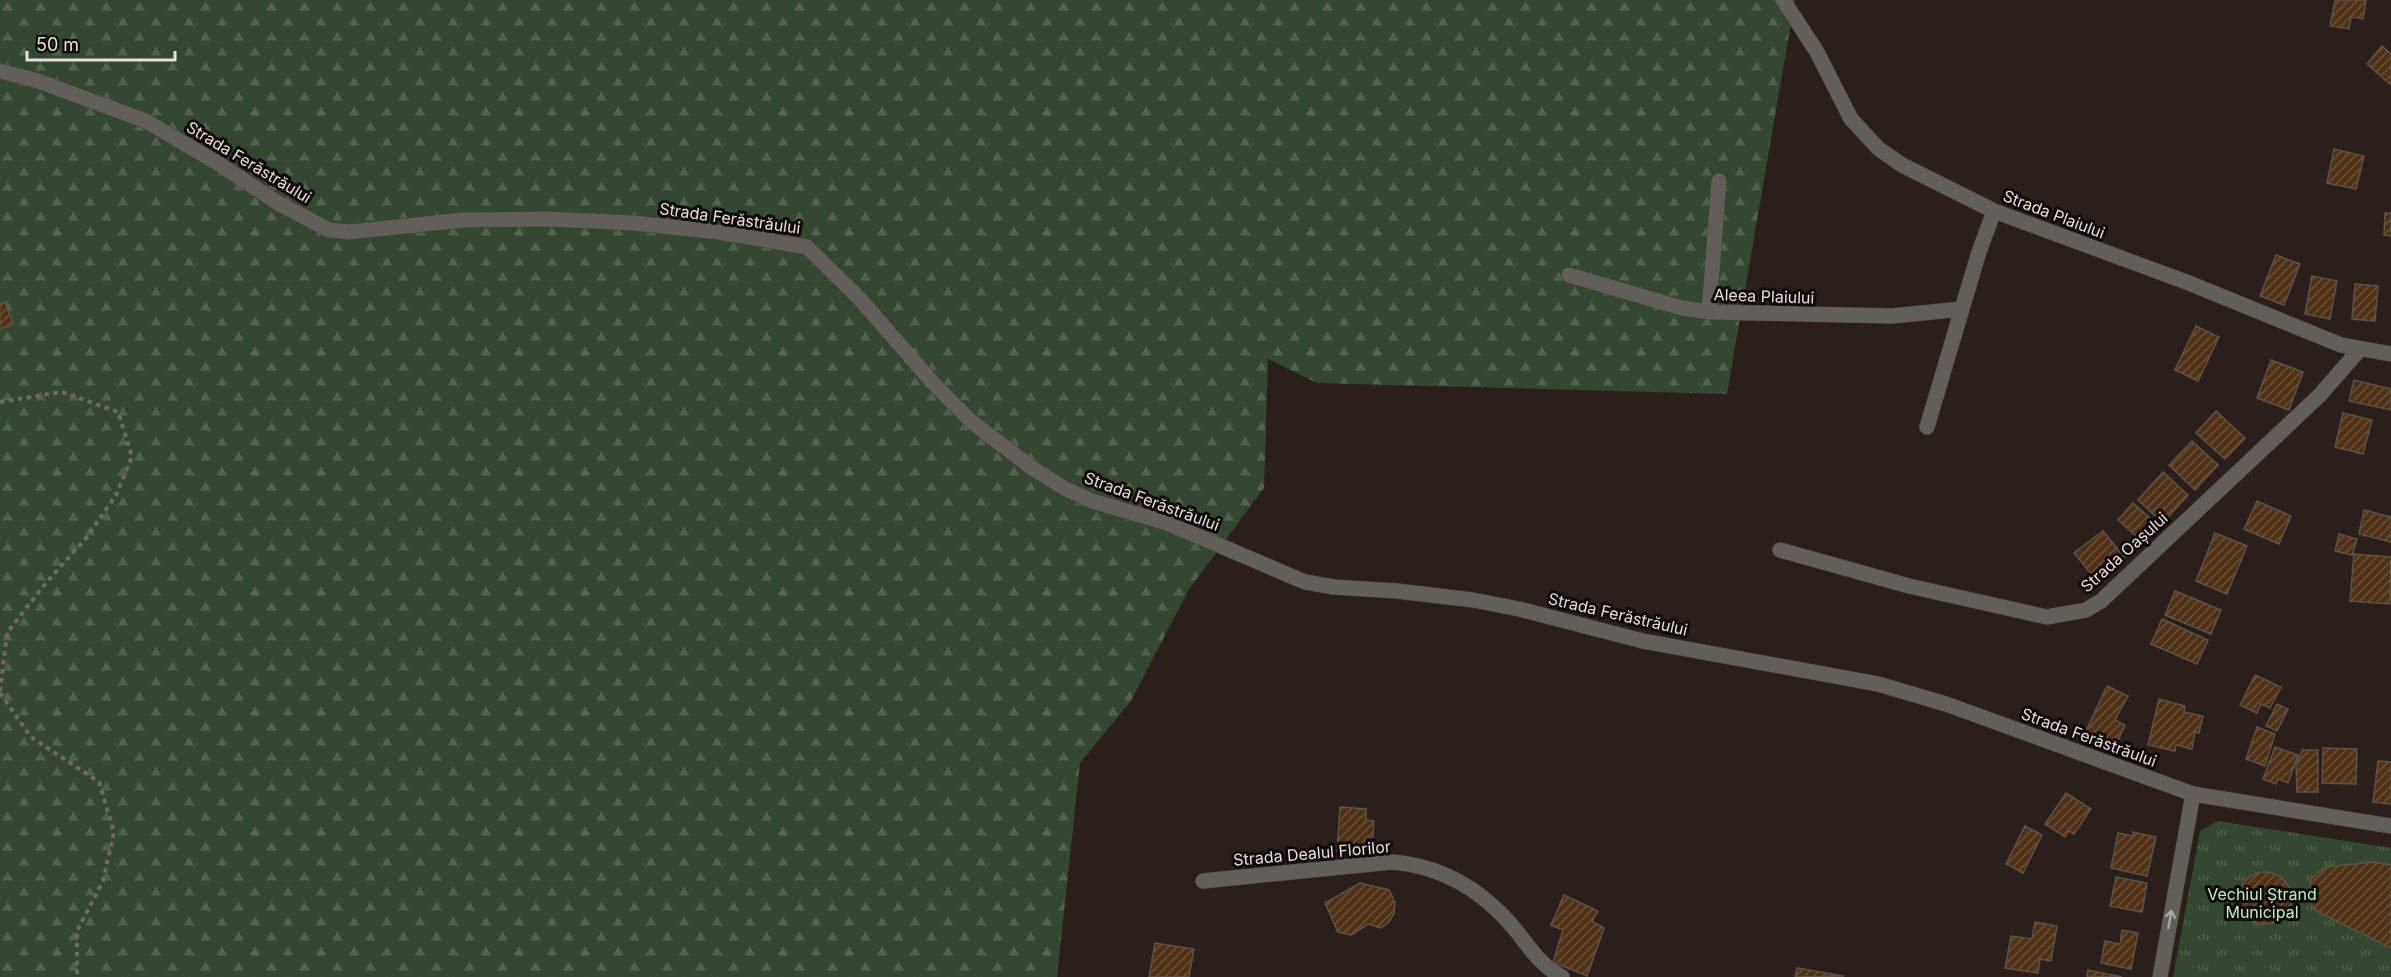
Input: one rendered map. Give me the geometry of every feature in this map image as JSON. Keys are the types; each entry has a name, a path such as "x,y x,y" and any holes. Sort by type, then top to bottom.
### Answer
{"street":[{"name":"Strada Plaiului","path":"1783,0 1816,52 1851,119 1879,149 1902,165 1994,211 2189,283 2340,345 2391,354"},
{"name":"Strada Ferăstrăului","path":"0,71 38,81 146,122 219,164 278,203 329,231 349,232 463,220 547,219 644,224 718,232 807,247 859,298 934,384 972,422 1032,468 1064,488 1092,501 1167,523 1305,582 1334,587 1397,591 1473,600 1519,609 1643,641 1878,684 1946,705 2193,794 2391,826"},
{"path":"1709,312 1719,181"},
{"path":"1927,428 1994,211"},
{"name":"Aleea Plaiului","path":"1569,275 1682,308 1709,312 1892,316 1962,309"},
{"name":"Strada Oașului","path":"1780,550 1910,586 2047,616 2086,610 2101,601 2320,395 2359,350"},
{"path":"2160,977 2193,794"},
{"name":"Strada Dealul Florilor","path":"1203,881 1392,862 1416,864 1438,870 1465,884 1513,927 1546,968 1562,977"}],"path":[{"path":"0,402 62,392 118,412 132,457 116,495 87,537 6,633 0,692 31,737 99,782 114,832 103,880 76,931 77,977"}],"green space":[{"path":"0,0 1795,0 1727,394 1317,383 1268,359 1264,488 1189,589 1131,701 1080,763 1057,977 0,977"},
{"name":"Vechiul Ștrand Municipal","path":"2218,821 2391,848 2391,977 2173,977 2200,831"}],"building":[{"path":"2335,0 2366,0 2363,19 2351,17 2349,29 2330,26"},
{"path":"2382,46 2391,54 2391,85 2367,64"},
{"path":"2334,149 2364,156 2356,189 2327,183"},
{"path":"2385,213 2391,213 2391,236 2384,235"},
{"path":"2276,255 2300,264 2284,305 2260,296"},
{"path":"2312,276 2337,281 2330,319 2305,314"},
{"path":"2355,284 2378,286 2375,321 2352,319"},
{"path":"5,302 13,324 0,329 0,304"},
{"path":"2196,326 2219,337 2198,381 2175,370"},
{"path":"2271,360 2303,372 2289,410 2257,398"},
{"path":"2354,380 2391,389 2391,410 2349,401"},
{"path":"2216,411 2245,438 2225,459 2196,433"},
{"path":"2343,413 2372,420 2363,454 2335,447"},
{"path":"2192,441 2218,465 2195,490 2169,465"},
{"path":"2163,472 2188,495 2163,523 2138,500"},
{"path":"2257,501 2291,516 2279,544 2244,529"},
{"path":"2133,503 2159,526 2144,543 2118,520"},
{"path":"2364,510 2391,517 2391,542 2359,534"},
{"path":"2103,531 2124,557 2096,580 2074,553"},
{"path":"2215,533 2247,546 2227,594 2196,581"},
{"path":"2339,534 2357,539 2352,555 2335,551"},
{"path":"2354,554 2391,557 2390,604 2350,601"},
{"path":"2175,591 2221,610 2211,634 2165,615"},
{"path":"2162,619 2208,640 2197,664 2151,644"},
{"path":"2255,675 2281,687 2270,708 2261,704 2257,713 2240,705"},
{"path":"2107,686 2128,696 2115,720 2125,725 2115,747 2085,733"},
{"path":"2159,699 2185,706 2184,712 2203,716 2199,733 2195,732 2192,749 2176,745 2175,751 2148,745"},
{"path":"2277,704 2288,709 2277,731 2266,726"},
{"path":"2257,727 2275,734 2265,766 2246,759"},
{"path":"2275,747 2298,755 2288,783 2278,779 2276,784 2263,779"},
{"path":"2323,748 2357,749 2356,784 2322,783"},
{"path":"2302,750 2318,750 2318,792 2297,792 2296,765"},
{"path":"2378,761 2391,762 2391,804 2373,802"},
{"path":"2066,793 2091,809 2074,834 2069,831 2065,837 2045,824"},
{"path":"1340,807 1366,809 1366,820 1374,821 1373,837 1365,837 1364,852 1337,851"},
{"path":"2025,826 2042,835 2023,873 2006,864"},
{"path":"2133,832 2156,837 2147,876 2111,868 2118,833 2133,836"},
{"path":"2374,862 2391,865 2391,948 2318,912 2312,906 2309,897 2311,879 2325,867"},
{"path":"2265,872 2279,876 2287,884 2291,898 2287,912 2279,920 2265,924 2251,920 2243,912 2239,898 2243,884 2251,876"},
{"path":"2116,877 2147,883 2142,912 2110,906"},
{"path":"1360,883 1389,890 1395,902 1394,914 1381,928 1368,924 1351,935 1338,932 1325,903"},
{"path":"1564,895 1598,911 1592,921 1604,928 1587,976 1553,962 1563,930 1551,925"},
{"path":"2035,922 2057,926 2051,961 2040,959 2038,973 2005,968 2011,936 2032,939"},
{"path":"2122,930 2138,933 2131,969 2101,963 2105,941 2120,944"},
{"path":"1155,943 1194,949 1189,977 1149,977"},
{"path":"1797,968 1844,976 1795,977"},
{"path":"2088,970 2122,977 2087,977"}]}
